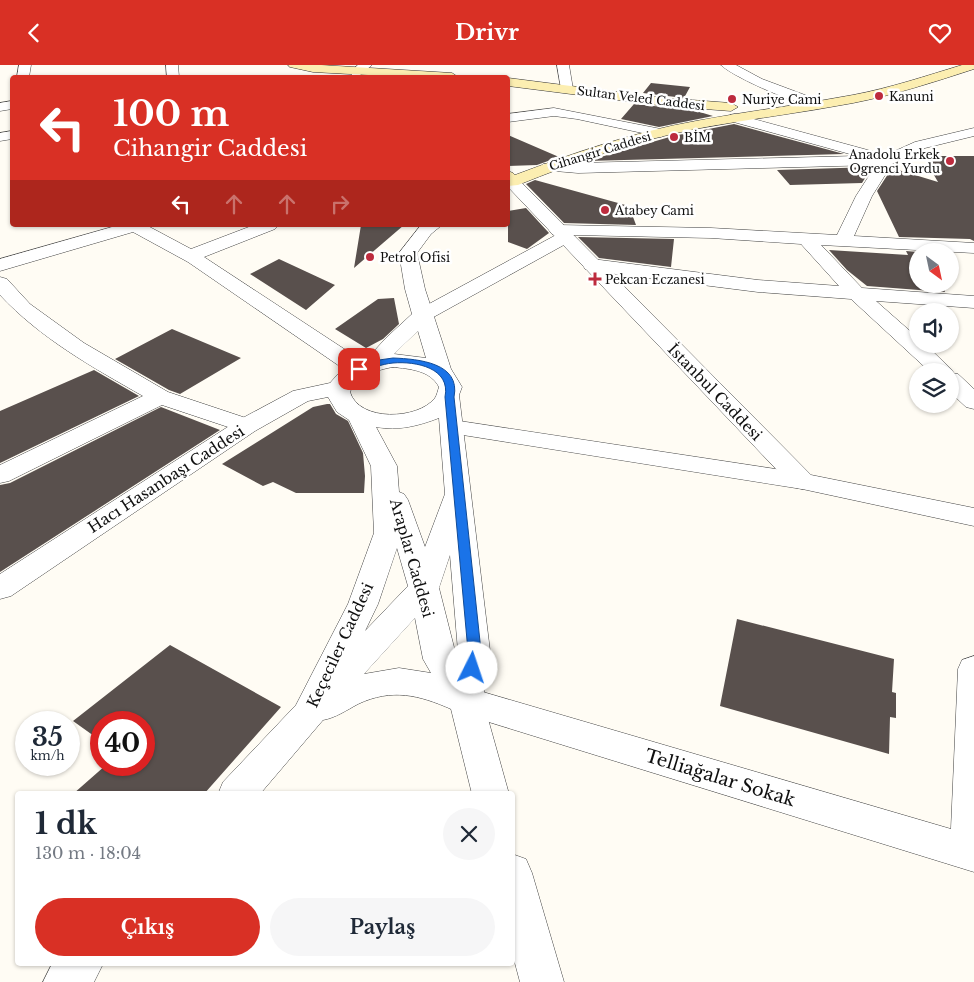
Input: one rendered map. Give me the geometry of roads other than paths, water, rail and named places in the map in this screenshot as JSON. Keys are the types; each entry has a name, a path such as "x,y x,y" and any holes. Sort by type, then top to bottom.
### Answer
{"main road":[{"name":"Sultan Veled Caddesi","path":"510,82 665,102 744,107 808,101 866,89 950,65"},
{"name":"Sultan Veled Caddesi","path":"695,125 854,99 908,86 974,65"},
{"path":"289,66 412,75"},
{"path":"289,66 307,75"},
{"path":"665,102 697,109 708,114 709,118 695,125"},
{"name":"Cihangir Caddesi","path":"510,176 525,168 548,167 661,133 695,125"}],"street":[{"path":"564,65 567,89"},
{"path":"727,65 758,83 808,101"},
{"path":"510,118 554,112 603,95"},
{"path":"554,112 661,133"},
{"path":"736,118 887,160"},
{"path":"548,167 578,168 887,160 920,145 974,132"},
{"path":"843,241 864,196 887,160"},
{"name":"İstanbul Caddesi","path":"510,178 802,481"},
{"path":"0,265 126,227"},
{"path":"137,227 190,256 367,366 393,360 412,361 440,370 448,378 451,388 449,397 442,407 429,415 394,423 359,417 346,409 340,399 340,388 347,378 367,366 423,315 561,233 711,233 974,248"},
{"path":"190,256 264,227"},
{"path":"430,227 425,230 408,253 415,289 440,370"},
{"path":"806,239 857,293 933,363"},
{"path":"592,265 758,286 974,302"},
{"path":"0,283 23,308 76,348 160,397 246,426"},
{"path":"0,316 23,308"},
{"path":"959,373 974,373"},
{"name":"Hacı Hasanbaşı Caddesi","path":"0,588 246,426 301,396 340,388"},
{"path":"959,388 974,402"},
{"path":"0,475 160,397"},
{"name":"Araplar Caddesi","path":"449,397 474,651 466,701"},
{"name":"Keçeciler Caddesi","path":"239,791 308,715 362,604 388,533 384,466 359,417"},
{"path":"452,427 802,481 974,517"},
{"name":"Araplar Caddesi","path":"384,466 424,588 438,659 466,701 490,791"},
{"path":"308,715 424,588 459,491"},
{"path":"971,853 974,669"},
{"name":"Telliağalar Sokak","path":"308,715 354,689 394,680 428,685 466,701 971,853"},
{"path":"515,884 542,982"},
{"path":"65,982 80,966"}],"place":[{"name":"Kanuni","path":"879,96"},
{"name":"Nuriye Cami","path":"732,99"},
{"name":"BİM","path":"674,137"},
{"name":"Anadolu Erkek Ogrenci Yurdu","path":"950,161"},
{"name":"Atabey Cami","path":"605,210"},
{"name":"Petrol Ofisi","path":"370,257"},
{"name":"Pekcan Eczanesi","path":"595,279"}]}
